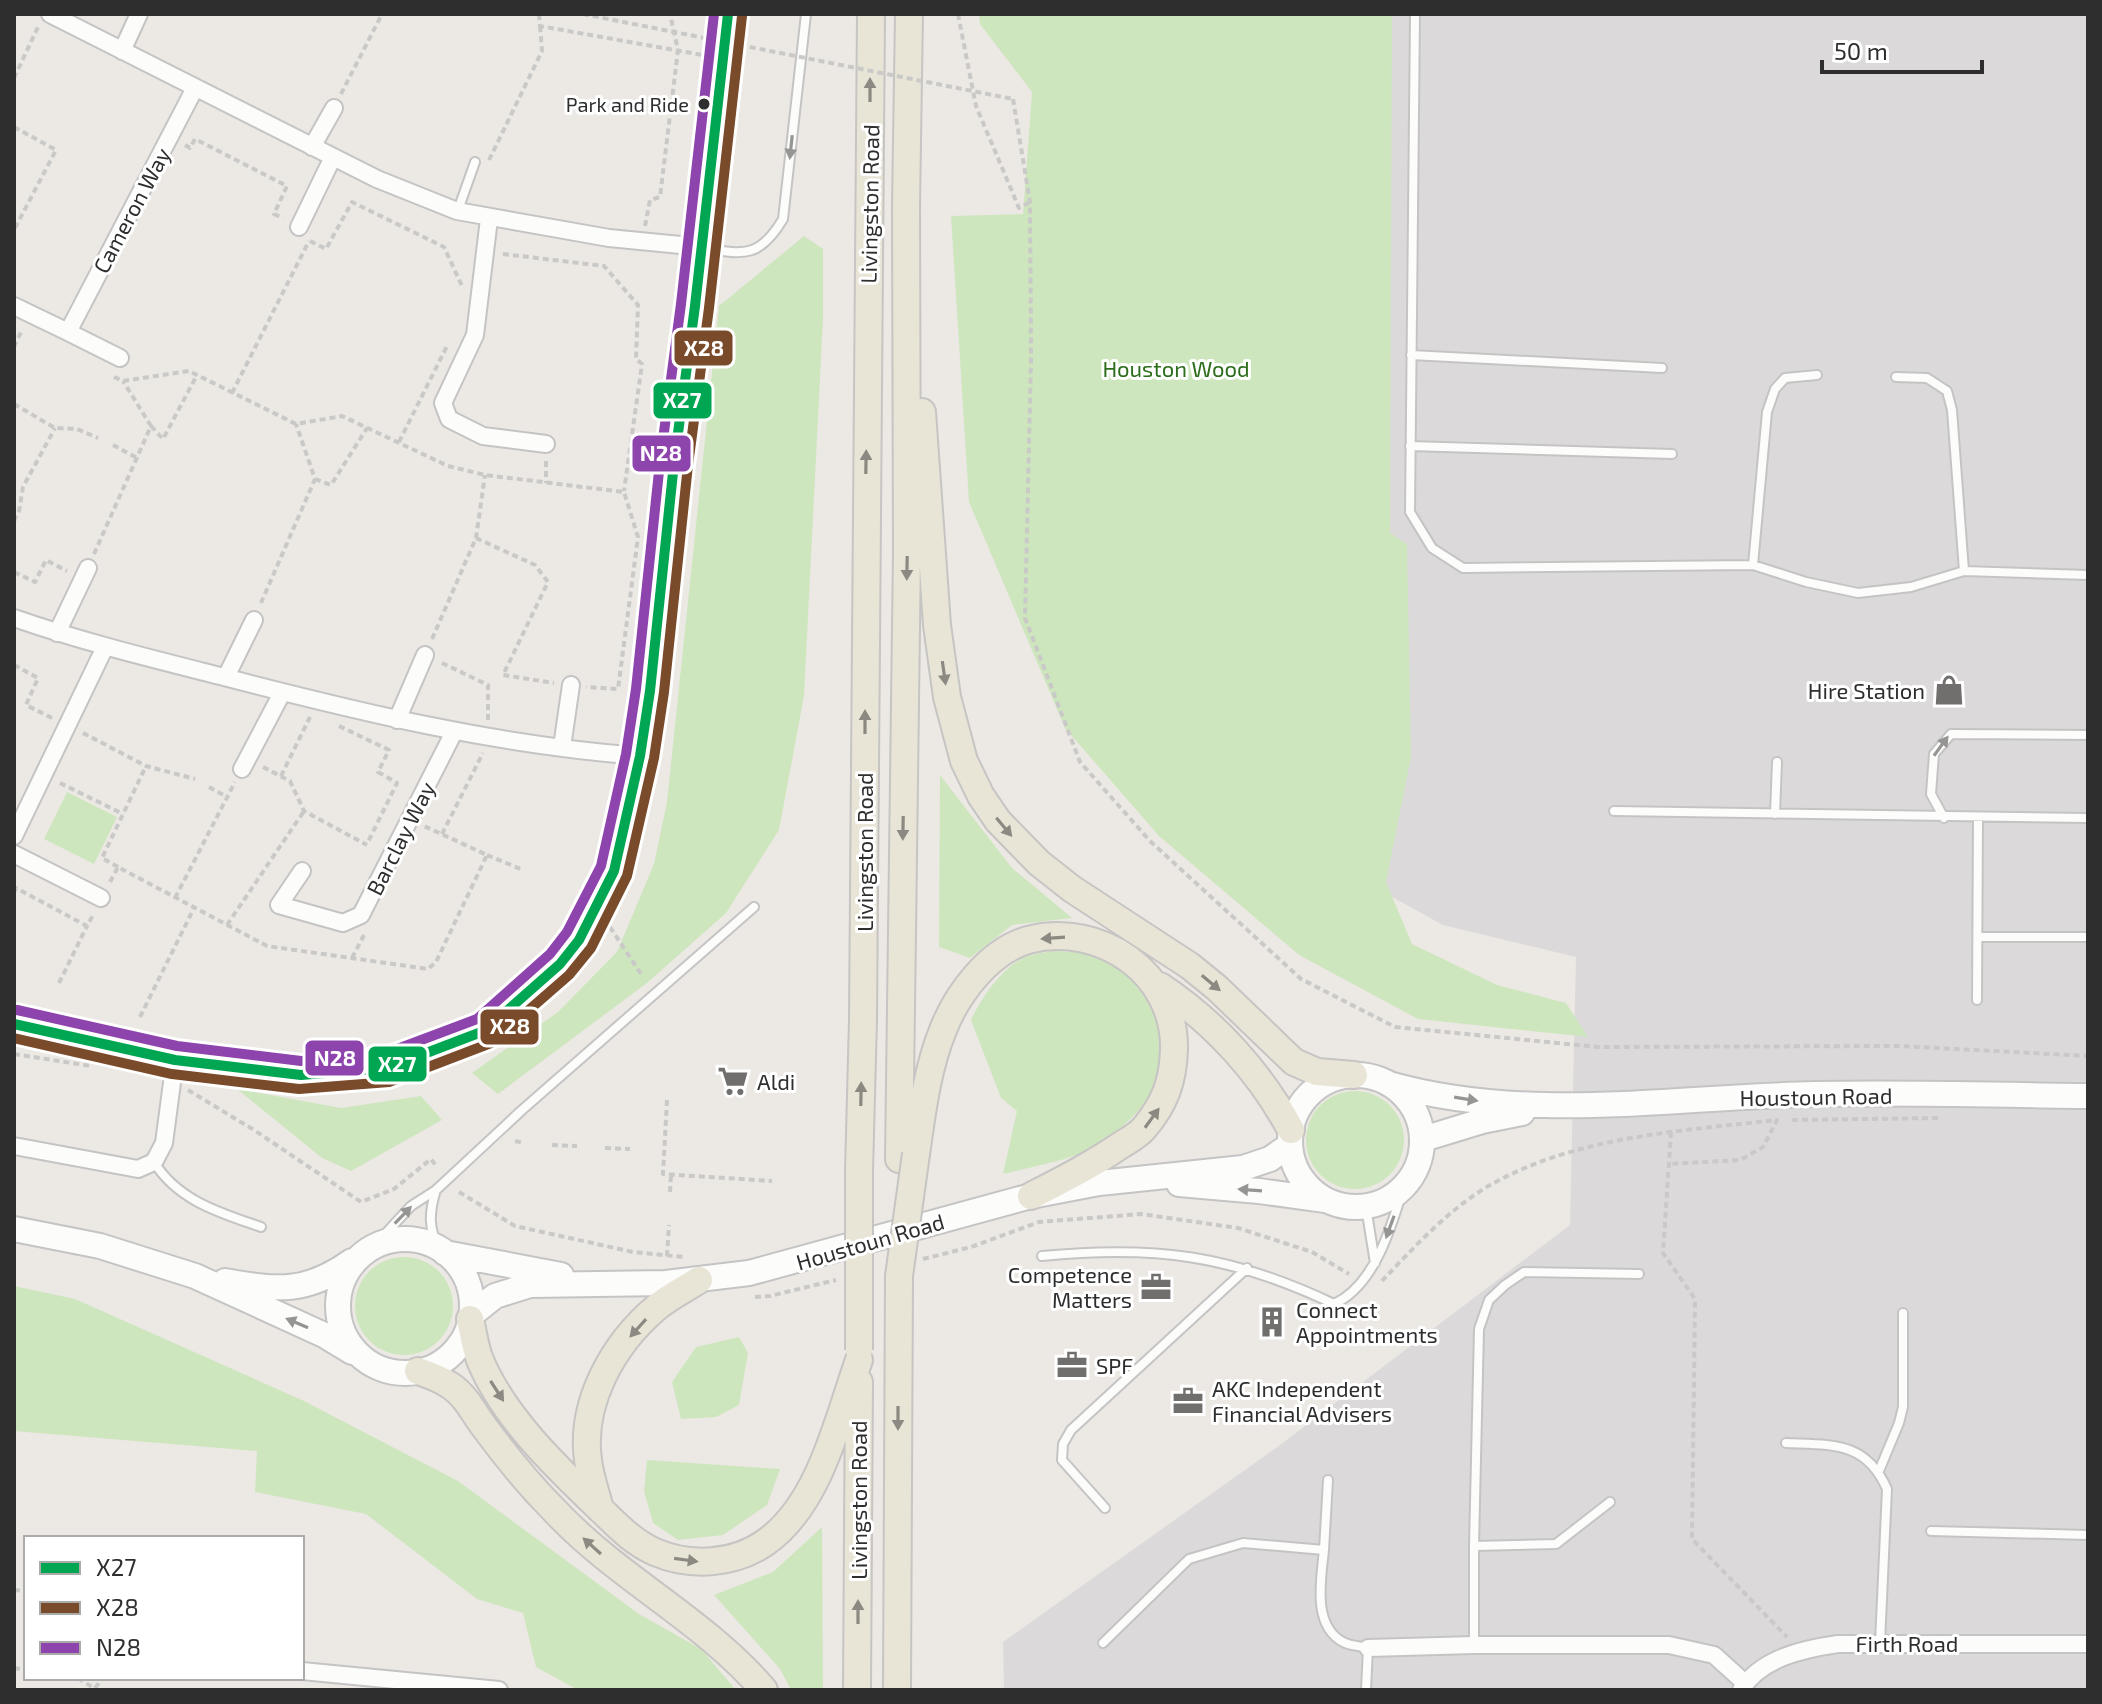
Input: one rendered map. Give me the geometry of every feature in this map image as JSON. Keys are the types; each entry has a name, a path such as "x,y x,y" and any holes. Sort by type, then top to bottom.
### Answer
{"main road":[{"name":"Livingston Road","path":"857,1690 871,14"},
{"name":"Livingston Road","path":"897,1690 898,1340 908,1157 906,205 909,14"},
{"path":"906,205 937,625 953,725 964,761 981,796 1008,832 1039,863 1072,889 1199,973 1294,1062 1317,1072 1354,1075"},
{"path":"908,1157 943,1029 968,987 1003,952 1027,941 1073,936 1113,949 1218,1032 1262,1082 1290,1137"},
{"path":"1031,1196 1091,1165 1143,1130 1161,1104 1173,1076 1174,1037 1169,1009 1150,978"},
{"path":"600,1509 588,1460 588,1426 598,1383 621,1346 697,1268"},
{"path":"470,1317 479,1359 495,1389 541,1451 630,1538 655,1552 680,1560 703,1562 729,1559 752,1551 785,1525 819,1473 859,1355"},
{"path":"418,1371 440,1379 465,1398 518,1472 558,1515 600,1554 706,1633 741,1664 764,1690"}],"street":[{"path":"50,14 377,179 457,211 609,238 701,247"},
{"path":"122,51 139,14"},
{"path":"14,1024 174,1070 301,1075 387,1068 484,1031 560,964 593,917 614,871 640,756 701,247 721,29"},
{"name":"Cameron Way","path":"68,332 195,88"},
{"path":"312,147 334,108"},
{"path":"299,227 333,157"},
{"path":"489,219 475,335 443,403 449,419 483,436 546,444"},
{"path":"14,306 120,358"},
{"path":"57,633 88,568"},
{"path":"14,618 105,647 397,720 454,732 640,756"},
{"path":"226,677 254,620"},
{"path":"14,836 105,647"},
{"path":"397,720 425,655"},
{"path":"562,747 571,685"},
{"path":"244,764 282,693"},
{"name":"Barclay Way","path":"302,871 279,905 343,923 361,915 454,732"},
{"path":"14,854 101,898"},
{"path":"14,1146 138,1169 154,1162 164,1143 174,1070"},
{"path":"1354,1075 1372,1077 1403,1094 1420,1122 1423,1139 1418,1166 1403,1189 1366,1207 1346,1207 1327,1201 1312,1191 1293,1162 1290,1137 1296,1112 1306,1097 1336,1078 1354,1075"},
{"name":"Houstoun Road","path":"1389,1084 1417,1092 1544,1107 1814,1094 2088,1096"},
{"name":"Houstoun Road","path":"1423,1139 1544,1107"},
{"name":"Houstoun Road","path":"470,1317 495,1296 530,1285 666,1283 697,1268 784,1265 1031,1196 1099,1183 1243,1168 1270,1159 1290,1137"},
{"name":"Houstoun Road","path":"1144,1179 1327,1201"},
{"path":"14,1229 100,1246 195,1276 324,1335 382,1369 400,1373 436,1365 452,1353 464,1337 470,1317 471,1298 467,1280 458,1265 443,1251 419,1240 396,1239 366,1251 333,1275 298,1288 264,1288 195,1276"},
{"path":"366,1251 346,1272 339,1291 337,1310 342,1330 352,1347 366,1360"},
{"name":"Houstoun Road","path":"443,1251 593,1282"},
{"name":"Firth Road","path":"1743,1687 1773,1662 1800,1650 1838,1644 2088,1644"},
{"path":"1368,1648 1669,1645 1714,1655 1743,1687"},
{"path":"304,1671 499,1690"}],"lane":[{"path":"701,247 735,254 756,250 771,239 783,219 806,14"},
{"path":"1415,14 1410,512 1432,548 1463,568 1753,565 1806,582 1858,593 1911,587 1964,571 2088,575"},
{"path":"457,211 475,162"},
{"path":"1411,355 1662,368"},
{"path":"1753,565 1767,412 1775,389 1785,378 1817,375"},
{"path":"1896,377 1927,378 1947,391 1952,410 1964,571"},
{"path":"1410,446 1672,454"},
{"path":"1944,818 1931,794 1934,754 1951,734 2088,735"},
{"path":"1775,814 1777,762"},
{"path":"1614,811 2088,818"},
{"path":"1977,1000 1978,818"},
{"path":"366,1251 411,1206 436,1190 522,1110 754,907"},
{"path":"1979,937 2088,937"},
{"path":"154,1162 164,1178 203,1207 261,1227"},
{"path":"1042,1256 1089,1251 1189,1255 1247,1268 1334,1304 1345,1300 1375,1264 1403,1189"},
{"path":"436,1190 430,1221 432,1237 443,1251"},
{"path":"1366,1207 1375,1264"},
{"path":"1105,1508 1062,1460 1063,1444 1071,1430 1247,1268"},
{"path":"1474,1645 1479,1329 1489,1300 1524,1272 1639,1274"},
{"path":"1879,1471 1903,1407 1903,1313"},
{"path":"1786,1443 1841,1445 1868,1459 1879,1471 1887,1489 1880,1643"},
{"path":"1328,1480 1320,1598 1327,1629 1345,1644 1368,1648 1366,1690"},
{"path":"1474,1546 1556,1544 1610,1502"},
{"path":"1931,1531 2088,1535"},
{"path":"1103,1643 1189,1559 1243,1543 1324,1550"}],"path":[{"path":"334,108 382,14"},
{"path":"475,162 488,162 542,51 539,14"},
{"path":"583,14 1013,99 1030,202 1031,358 1025,618 1080,762 1150,841 1301,979 1395,1027 1598,1047 1900,1046 2088,1056"},
{"path":"642,240 650,200 660,197 678,50 670,14"},
{"path":"958,14 976,106 1019,208 1030,202"},
{"path":"540,26 708,55"},
{"path":"14,78 38,27"},
{"path":"14,127 56,150 14,230"},
{"path":"169,137 190,148 195,139 287,186 274,214 299,227 310,241 326,249 352,202 444,247 465,292"},
{"path":"232,393 310,241"},
{"path":"476,538 535,565 548,582 503,675 618,689 638,537 624,492 642,364 636,359 638,305 604,266 485,251"},
{"path":"14,333 21,332 34,338"},
{"path":"398,443 452,336"},
{"path":"123,381 189,371 296,424 342,416 448,466 485,475 624,492"},
{"path":"110,375 123,381 151,426 163,439 197,375"},
{"path":"14,404 55,428 77,429 98,438"},
{"path":"254,620 315,479 296,424"},
{"path":"14,572 35,582 46,560 69,572 74,561 88,568 151,426"},
{"path":"14,521 23,487 55,428"},
{"path":"315,479 331,485 367,428"},
{"path":"113,445 137,458"},
{"path":"485,475 476,538 425,655 488,685 487,746 442,834 523,870"},
{"path":"14,665 38,678 26,705 146,766 195,779"},
{"path":"281,776 317,701"},
{"path":"338,725 389,750 378,772 397,783 367,844"},
{"path":"175,898 244,764 290,781 304,811 391,856"},
{"path":"118,867 102,858 146,766"},
{"path":"43,775 123,814"},
{"path":"209,787 227,797"},
{"path":"227,925 304,811"},
{"path":"140,1017 194,908 267,946 428,969 436,962 487,855"},
{"path":"59,983 87,926"},
{"path":"608,926 643,977"},
{"path":"14,1054 101,1068"},
{"path":"174,1070 254,1130 361,1202 394,1189 431,1159 437,1167"},
{"path":"667,1100 661,1151 663,1174 772,1181"},
{"path":"904,1269 1039,1222 1141,1214 1238,1228 1312,1252 1361,1281 1379,1285 1425,1235 1491,1185 1569,1151 1671,1132 1777,1120 1948,1118"},
{"path":"1669,1164 1740,1160 1763,1147 1777,1120"},
{"path":"1671,1132 1663,1253 1695,1299 1692,1539 1800,1650"},
{"path":"515,1141 524,1143"},
{"path":"552,1145 577,1146"},
{"path":"605,1148 630,1149"},
{"path":"670,1192 671,1175"},
{"path":"459,1192 515,1226 633,1252 667,1256 697,1268"},
{"path":"667,1256 669,1225"},
{"path":"753,1297 770,1296 848,1277"}],"shaded area":[{"path":"1204,14 2088,14 2088,1690 1004,1690 1003,1642 1276,1448 1570,1225 1576,957 1443,925 1164,771"}],"green space":[{"name":"Houston Wood","path":"979,14 1392,14 1390,533 1407,544 1411,757 1386,882 1412,944 1497,985 1566,1003 1588,1037 1418,1019 1299,955 1159,836 1065,728 969,502 951,216 1023,214 1032,92 980,24"},
{"path":"804,236 823,249 823,319 804,696 779,830 726,913 647,983 498,1094 472,1073 558,1012 617,952 654,864 667,802 719,306"},
{"path":"940,775 1012,868 1072,918 1012,925 970,958 939,947"},
{"path":"67,792 117,817 94,864 44,839"},
{"path":"1053,951 1077,952 1109,963 1139,989 1157,1024 1161,1043 1160,1063 1148,1098 1113,1135 1075,1156 1003,1174 1017,1111 1001,1098 971,1020 992,986 1013,964 1028,956"},
{"path":"237,1089 341,1108 421,1096 442,1120 351,1171 322,1158"},
{"path":"1355,1091 1374,1095 1389,1106 1400,1121 1404,1140 1400,1159 1389,1174 1374,1185 1355,1189 1336,1185 1321,1174 1310,1159 1306,1140 1310,1121 1321,1106 1336,1095"},
{"path":"404,1257 423,1261 438,1272 449,1287 453,1306 449,1325 438,1340 423,1351 404,1355 385,1351 370,1340 359,1325 355,1306 359,1287 370,1272 385,1261"},
{"path":"14,1286 75,1299 304,1401 458,1481 639,1614 701,1649 736,1690 578,1690 536,1667 523,1613 477,1599 366,1514 255,1492 257,1451 14,1431"},
{"path":"739,1337 748,1353 739,1405 716,1417 681,1419 672,1382 696,1347"},
{"path":"647,1460 780,1469 767,1505 723,1535 678,1540 653,1523 644,1491"},
{"path":"822,1527 823,1690 791,1690 780,1669 714,1595 773,1572"}],"transit line":[{"name":"N28","path":"17,1010 177,1046 301,1061 384,1054 477,1019 550,954 567,932 601,866 626,754 714,14"},
{"name":"X27","path":"14,1024 175,1060 301,1075 387,1068 484,1031 560,964 579,940 614,871 640,756 728,14"},
{"name":"X28","path":"14,1038 172,1074 299,1089 389,1082 491,1043 569,975 591,948 627,876 654,758 742,16"}],"place":[{"name":"Park and Ride","path":"704,104"},
{"name":"Hire Station","path":"1949,690"},
{"name":"Aldi","path":"733,1081"},
{"name":"Competence Matters","path":"1156,1287"},
{"name":"Connect Appointments","path":"1272,1322"},
{"name":"SPF","path":"1072,1365"},
{"name":"AKC Independent Financial Advisers","path":"1188,1401"}]}
